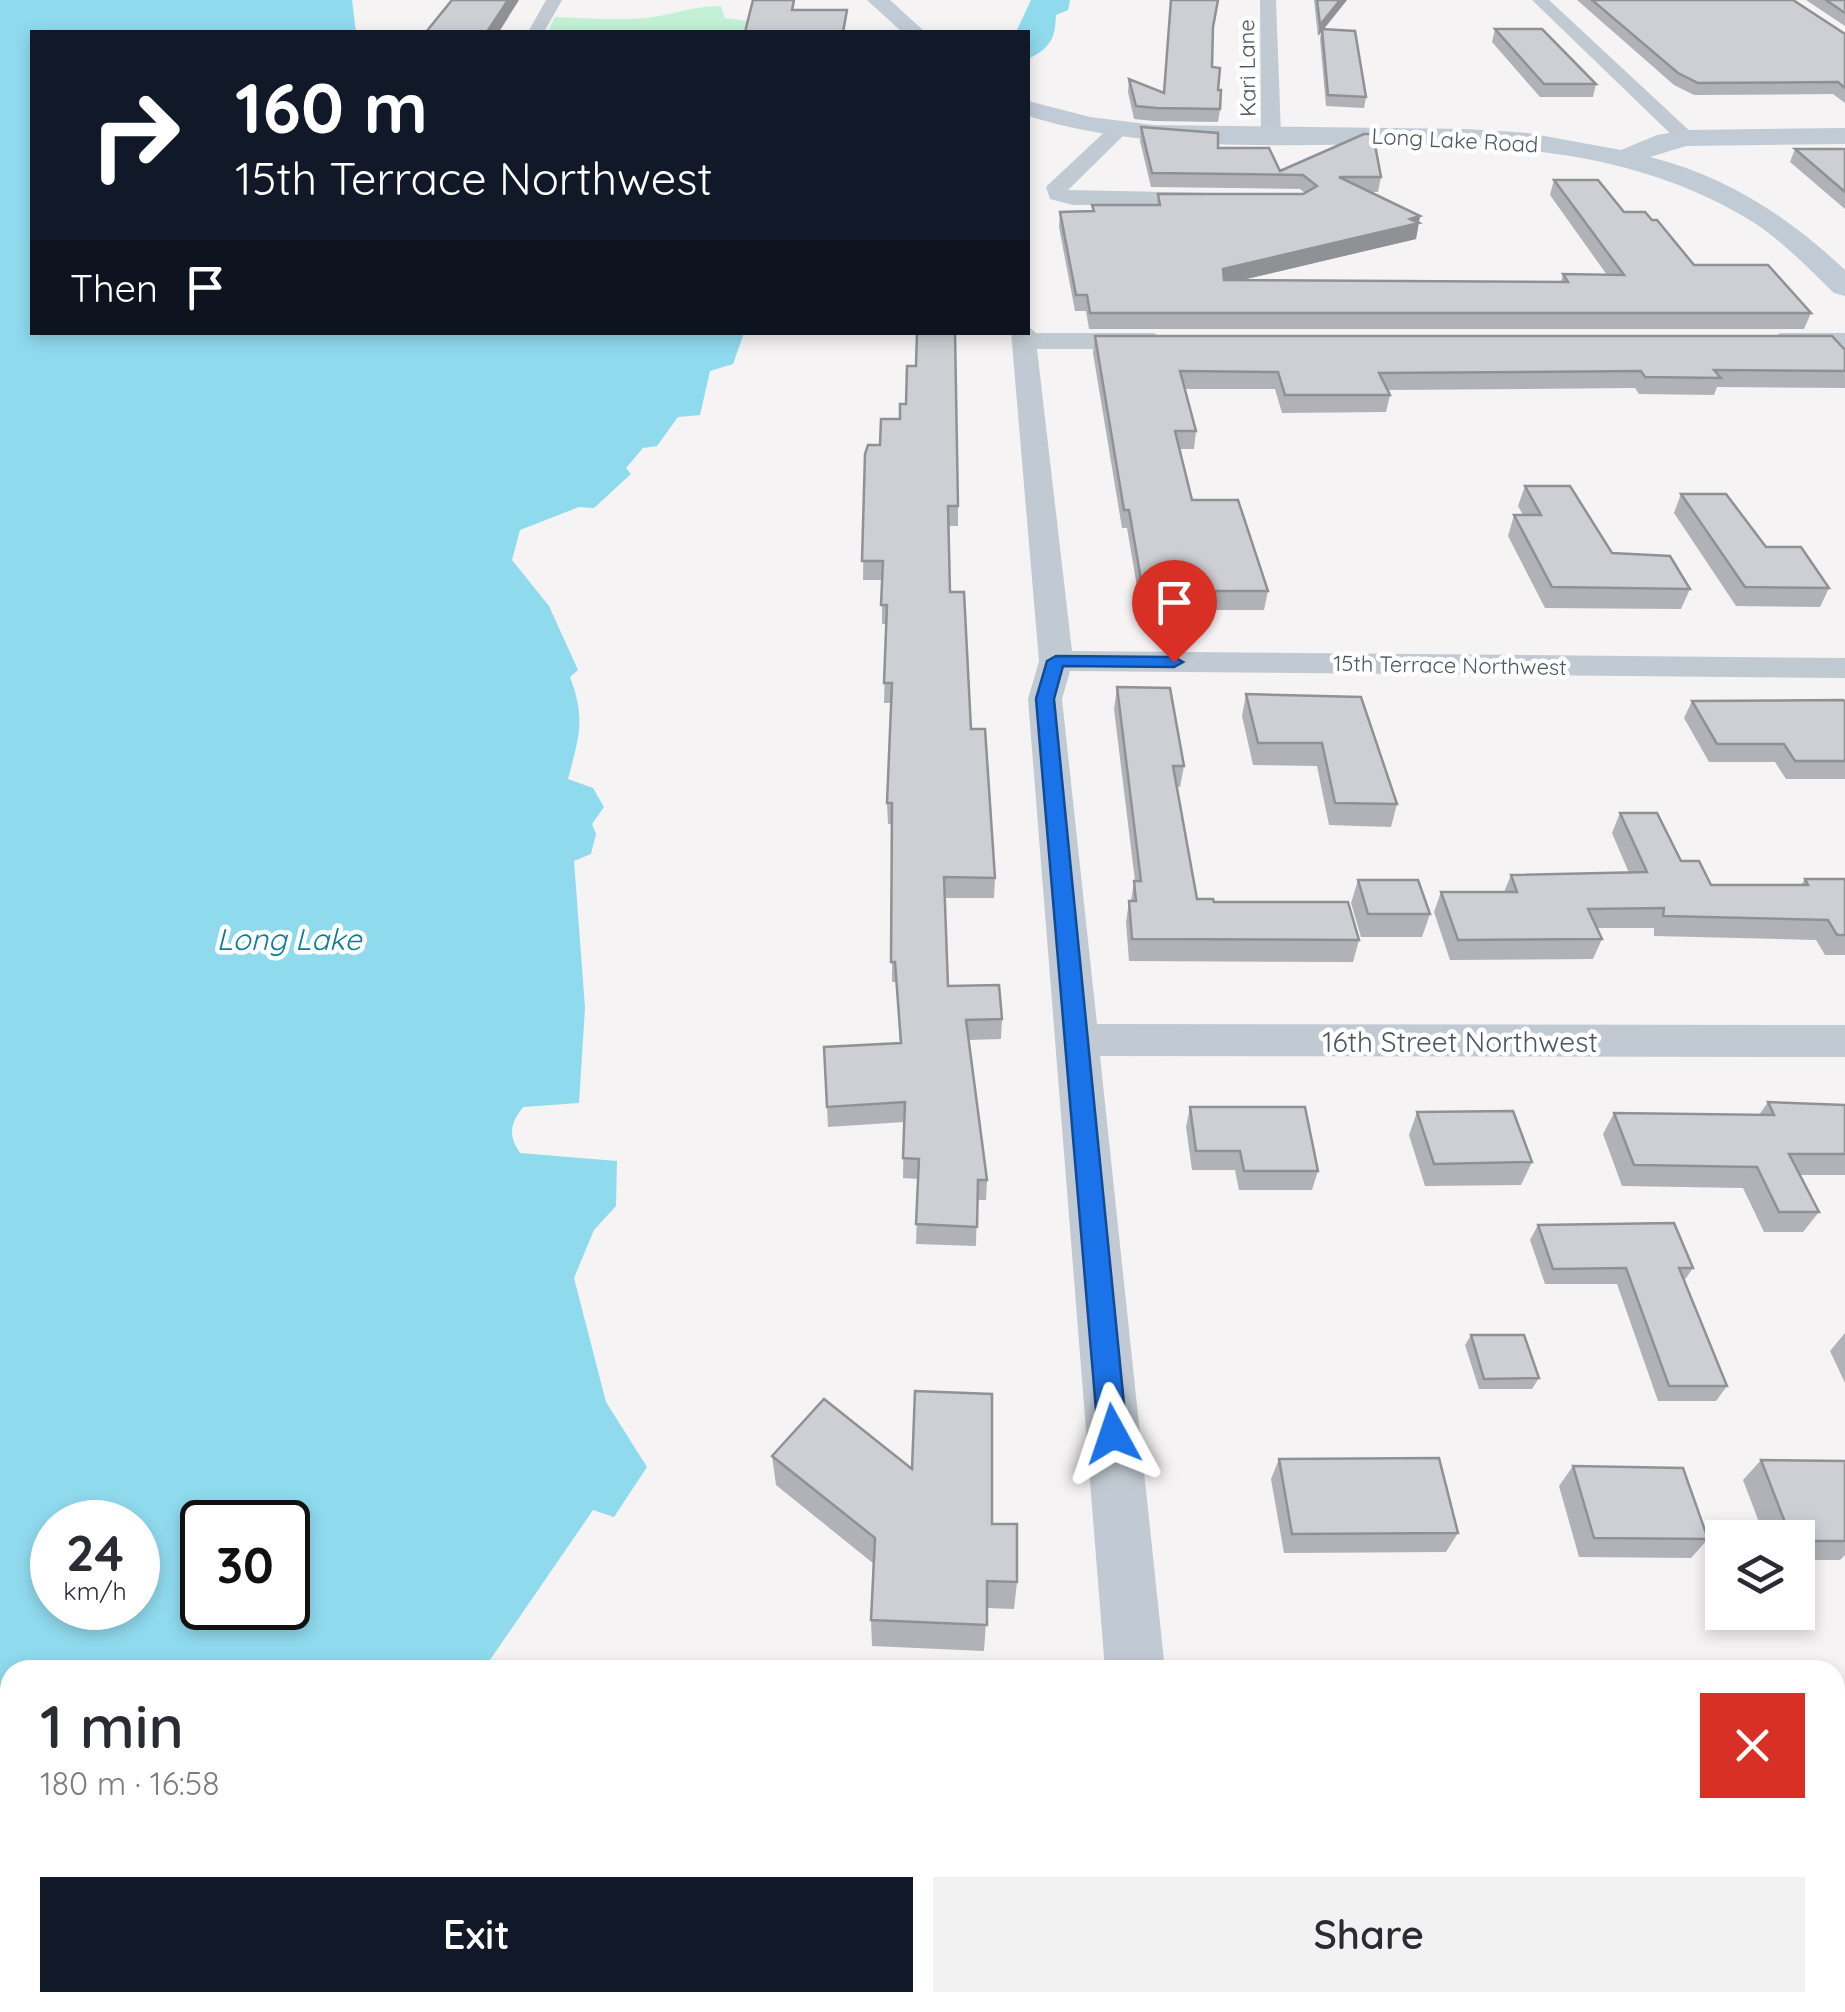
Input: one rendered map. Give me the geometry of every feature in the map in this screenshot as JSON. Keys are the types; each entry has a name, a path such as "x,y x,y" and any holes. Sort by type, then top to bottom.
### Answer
{"street":[{"path":"537,30 554,0"},
{"path":"876,0 912,30"},
{"name":"Kari Lane","path":"1268,0 1271,135"},
{"path":"1540,0 1686,138"},
{"name":"Long Lake Road","path":"1030,108 1120,129 1480,137 1622,159 1693,182 1758,212 1845,287"},
{"path":"1120,129 1050,195 1073,199 1243,199"},
{"path":"1622,159 1666,140 1845,136"},
{"path":"1134,1660 1045,699 1056,661 1024,337 1180,341"},
{"path":"1747,341 1845,341"},
{"name":"15th Terrace Northwest","path":"1056,661 1845,668"},
{"name":"16th Street Northwest","path":"1076,1040 1845,1041"}],"green space":[{"path":"721,6 725,18 748,21 756,30 548,30 555,17 634,19"}],"water":[{"name":"Long Lake","path":"0,0 352,0 356,30 30,30 30,335 743,335 733,364 710,371 700,415 678,417 657,446 643,448 626,468 631,474 594,508 579,507 520,530 512,560 549,606 578,670 570,677 578,705 579,728 568,779 593,788 604,807 592,824 596,834 591,854 574,861 585,1008 579,1103 523,1107 513,1124 512,1135 520,1153 617,1161 616,1206 594,1230 574,1278 606,1402 647,1467 614,1517 593,1510 490,1660 0,1660"},
{"path":"1031,0 1070,0 1068,10 1056,15 1050,42 1030,58 1030,30 1017,30"}],"building":[{"path":"452,0 508,0 488,30 428,30"},
{"path":"753,0 794,0 792,10 847,10 843,30 746,30"},
{"path":"1171,0 1218,0 1212,67 1220,68 1220,109 1136,106 1129,79 1164,93"},
{"path":"1317,0 1340,0 1320,25"},
{"path":"1592,0 1793,0 1845,34 1845,88 1838,82 1698,83 1678,73"},
{"path":"1826,0 1845,0 1845,13"},
{"path":"1322,29 1355,31 1366,97 1328,95"},
{"path":"1495,29 1542,29 1596,84 1544,84"},
{"path":"1141,127 1218,133 1218,148 1269,148 1280,171 1364,134 1373,134 1381,177 1339,177 1420,216 1410,219 1419,223 1223,269 1224,280 1568,282 1563,274 1624,275 1554,180 1598,180 1624,212 1645,212 1657,220 1694,265 1768,265 1811,313 1090,313 1087,295 1076,295 1060,212 1094,211 1092,205 1160,205 1158,194 1303,194 1317,186 1303,175 1152,173"},
{"path":"1795,149 1845,149 1845,192"},
{"path":"917,335 955,335 958,506 948,506 950,592 964,592 971,729 985,729 995,878 944,877 948,986 999,985 1002,1019 966,1020 987,1180 978,1180 977,1227 916,1224 919,1159 903,1158 905,1102 827,1107 824,1047 901,1043 895,962 891,962 892,803 887,803 892,683 884,683 887,605 881,605 883,561 862,561 865,454 868,445 880,445 881,419 900,419 900,404 906,404 907,366 916,366"},
{"path":"1095,336 1832,336 1845,350 1845,371 1714,370 1721,378 1645,377 1641,371 1379,373 1390,395 1285,395 1278,372 1180,371 1196,431 1175,431 1192,500 1238,500 1268,591 1143,591 1129,510 1124,510"},
{"path":"1525,486 1570,486 1612,553 1670,556 1690,589 1552,587 1514,515 1541,515"},
{"path":"1681,494 1726,494 1766,547 1801,547 1829,588 1745,587"},
{"path":"1117,687 1170,688 1184,766 1173,766 1197,899 1348,902 1359,940 1132,939 1129,901 1136,901 1134,881 1141,881"},
{"path":"1246,694 1361,697 1397,804 1335,803 1322,743 1258,743"},
{"path":"1843,700 1845,761 1795,761 1784,744 1717,744 1692,701"},
{"path":"1620,813 1657,813 1681,861 1699,861 1711,885 1808,885 1805,879 1845,879 1845,935 1837,935 1828,920 1663,916 1664,908 1588,909 1602,939 1458,940 1441,892 1517,892 1511,875 1647,872"},
{"path":"1358,880 1418,880 1430,914 1368,914"},
{"path":"1768,1102 1845,1105 1845,1154 1789,1154 1819,1212 1779,1212 1757,1167 1634,1165 1614,1113 1774,1115"},
{"path":"1190,1107 1305,1107 1318,1171 1244,1171 1240,1151 1196,1151"},
{"path":"1513,1111 1532,1162 1434,1164 1417,1112"},
{"path":"1674,1223 1693,1268 1679,1268 1727,1386 1669,1386 1626,1268 1553,1269 1538,1225"},
{"path":"1471,1335 1524,1335 1539,1378 1484,1379"},
{"path":"915,1391 992,1394 992,1524 1017,1524 1017,1582 987,1581 987,1625 871,1620 875,1538 772,1456 824,1399 912,1469"},
{"path":"1439,1458 1458,1533 1292,1534 1279,1459"},
{"path":"1761,1460 1845,1461 1845,1541 1815,1541 1815,1520 1784,1520"},
{"path":"1573,1466 1683,1468 1705,1539 1594,1538"}],"route":[{"path":"1113,1434 1045,699 1056,661 1174,662"}]}
